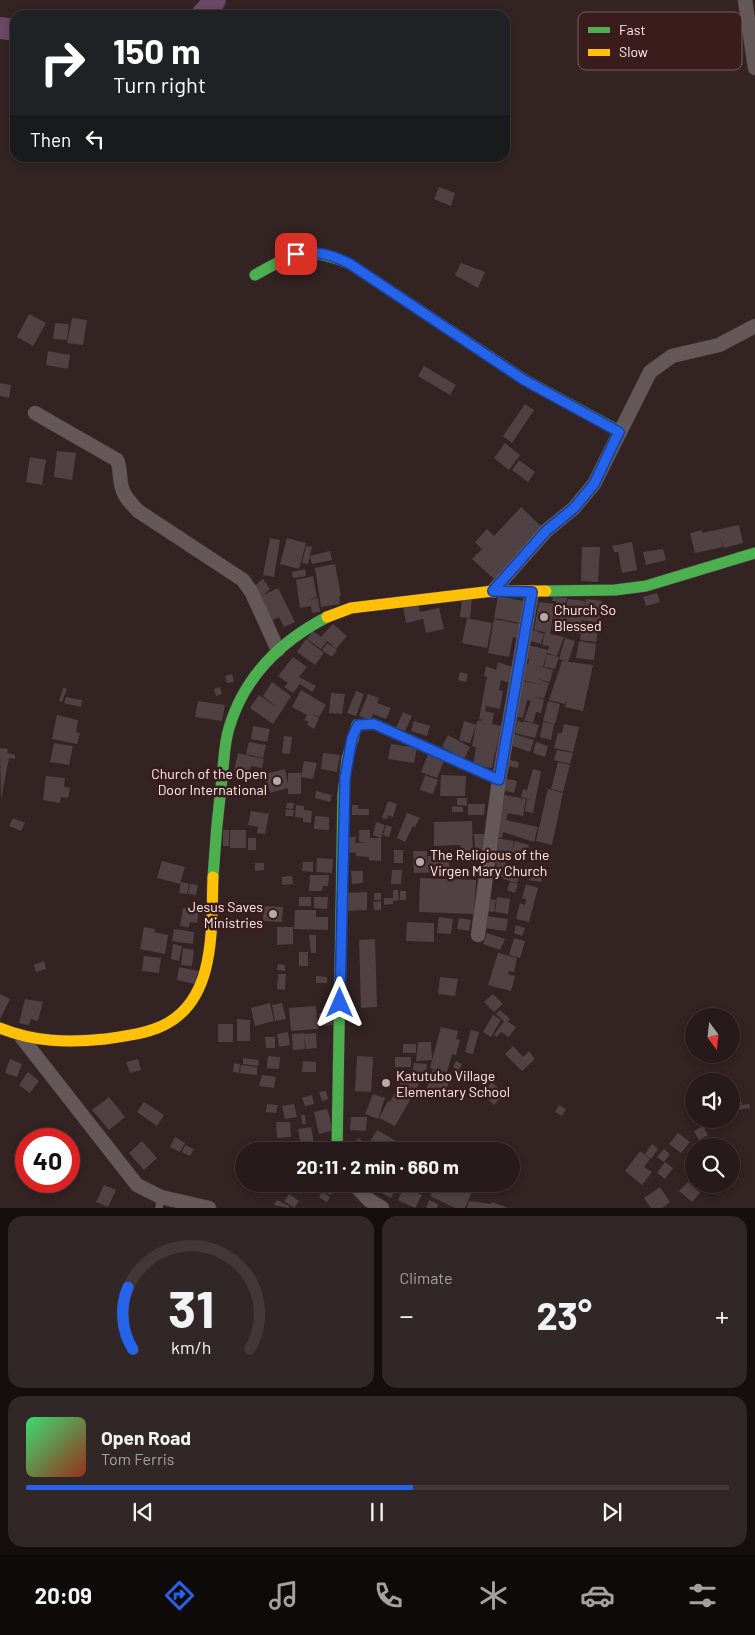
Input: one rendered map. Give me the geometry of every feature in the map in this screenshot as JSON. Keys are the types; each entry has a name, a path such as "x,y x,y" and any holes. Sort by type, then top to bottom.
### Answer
{"street":[{"path":"745,0 755,68"},
{"path":"255,275 296,254 312,251 330,254 350,264 524,380 619,432"},
{"path":"493,591 546,531 574,508 594,484 650,372 672,356 724,344 755,326"},
{"path":"35,413 117,460 120,467 122,488 128,500 138,511 243,580 252,593 278,650"},
{"path":"0,1028 22,1038 74,1042 139,1035 169,1023 189,1006 201,983 209,945 216,825 229,728 261,665 297,633 328,616 351,608 493,591 615,590 646,586 755,553"},
{"path":"478,936 499,780 532,592"},
{"path":"337,1142 342,1055 340,943 345,778 352,738 358,725 374,724 499,780"},
{"path":"22,1038 137,1185 160,1202 209,1208"},
{"path":"362,1192 369,1200 382,1208"}],"building":[{"path":"439,187 455,193 451,206 434,199"},
{"path":"461,263 485,272 478,288 455,275"},
{"path":"29,314 46,323 33,346 17,337"},
{"path":"72,318 87,320 83,345 67,343"},
{"path":"55,323 69,324 67,340 53,339"},
{"path":"48,351 70,355 68,369 46,365"},
{"path":"424,366 456,385 450,395 418,376"},
{"path":"0,383 11,385 9,398 0,396"},
{"path":"525,404 534,410 512,443 503,436"},
{"path":"505,443 520,455 509,470 494,458"},
{"path":"57,451 76,453 72,480 54,477"},
{"path":"30,457 46,460 42,485 26,482"},
{"path":"519,460 535,472 528,482 512,470"},
{"path":"521,507 543,528 495,580 472,559 482,549 475,542 487,529 494,536"},
{"path":"739,525 743,543 724,548 721,538 723,547 695,553 690,533 702,530 702,533"},
{"path":"270,538 280,540 274,577 263,575"},
{"path":"287,538 306,543 299,569 280,564"},
{"path":"632,542 637,570 622,573 618,552 614,552 612,546"},
{"path":"306,546 312,547 308,564 302,563"},
{"path":"582,547 600,547 598,582 581,581"},
{"path":"663,549 666,560 646,565 643,552"},
{"path":"330,551 332,560 312,564 310,556"},
{"path":"335,564 341,596 339,596 340,604 321,607 315,568"},
{"path":"305,569 306,576 293,578 292,572"},
{"path":"313,576 317,597 309,600 318,598 320,612 312,613 311,606 300,608 296,580"},
{"path":"263,579 270,589 262,596 254,586"},
{"path":"278,588 295,622 284,627 279,617 269,622 257,598"},
{"path":"657,593 660,602 646,606 643,597"},
{"path":"498,596 524,601 520,623 494,618"},
{"path":"553,597 567,598 565,611 568,599 585,601 584,617 586,599 602,601 599,623 582,620 582,624 599,627 596,642 580,640 581,634 552,630 556,601 552,601"},
{"path":"462,598 472,599 470,618 460,617"},
{"path":"539,602 555,604 550,634 564,637 557,656 547,653 543,667 534,665 553,670 550,682 538,679 549,683 544,699 532,695 544,700 541,713 536,712 533,723 524,720 531,701 527,700 523,718 513,716 517,698 523,699 514,697 519,680 541,685 519,679 523,663 528,664 529,659 525,658 528,645 548,650 549,646 542,645 545,632 534,630"},
{"path":"418,603 420,612 439,608 444,629 426,633 423,619 406,623 403,606"},
{"path":"467,618 492,623 487,648 462,643"},
{"path":"494,619 520,624 518,638 513,637 509,657 488,653"},
{"path":"333,624 347,636 336,649 327,641 321,649 307,639 313,631 321,637"},
{"path":"533,630 544,634 541,644 530,641"},
{"path":"565,638 575,641 568,662 559,659"},
{"path":"306,639 324,653 315,665 297,652"},
{"path":"579,641 596,644 594,660 576,658"},
{"path":"327,643 337,650 332,657 322,650"},
{"path":"547,654 559,657 555,669 544,667"},
{"path":"293,657 307,667 299,677 316,686 312,692 300,684 293,693 284,687 288,683 278,676"},
{"path":"562,661 593,665 583,711 565,707 568,697 565,704 549,700"},
{"path":"498,662 517,669 513,684 501,680 499,690 503,691 500,709 486,706 485,711 494,713 492,724 501,726 492,768 473,765 476,747 472,746 477,721 484,720 479,719 487,677 484,676 486,666 496,670"},
{"path":"460,672 468,674 466,682 458,680"},
{"path":"232,674 234,682 227,683 225,676"},
{"path":"272,682 291,696 273,724 250,708 259,695 279,709 263,696"},
{"path":"220,687 222,694 216,696 214,689"},
{"path":"63,688 67,689 62,702 59,701"},
{"path":"301,690 326,705 319,717 312,714 319,718 314,729 307,725 308,722 304,720 307,715 292,707"},
{"path":"356,691 364,694 356,716 347,713"},
{"path":"331,693 345,694 342,714 329,713"},
{"path":"368,694 379,698 377,703 391,708 386,719 373,714 370,720 359,716"},
{"path":"66,697 82,700 81,707 64,703"},
{"path":"198,701 225,705 222,721 195,717"},
{"path":"548,701 560,704 555,724 543,721"},
{"path":"403,712 412,716 405,731 396,728"},
{"path":"57,715 78,720 76,732 80,733 77,744 52,739"},
{"path":"518,720 523,723 523,721 539,725 535,738 515,733"},
{"path":"414,721 430,726 427,736 411,731"},
{"path":"464,721 476,725 470,743 459,740"},
{"path":"543,722 554,724 551,740 540,737"},
{"path":"564,724 579,727 573,752 554,748 558,733 562,733"},
{"path":"253,726 270,729 267,742 251,739"},
{"path":"514,734 534,740 530,752 510,745"},
{"path":"448,735 470,747 464,759 442,747"},
{"path":"284,736 292,737 290,754 282,753"},
{"path":"249,742 266,745 263,758 246,754"},
{"path":"536,742 548,746 545,757 533,753"},
{"path":"54,743 73,746 69,765 50,762"},
{"path":"391,744 417,748 414,763 388,759"},
{"path":"0,748 8,749 7,753 15,755 15,759 9,758 1,799"},
{"path":"557,750 573,753 570,764 554,760"},
{"path":"238,753 264,759 262,768 251,766 249,773 234,771"},
{"path":"323,753 340,755 337,772 321,769"},
{"path":"428,754 444,761 437,778 421,772"},
{"path":"510,760 519,762 518,768 508,766"},
{"path":"304,761 317,763 313,779 301,777"},
{"path":"558,762 570,765 563,792 551,789"},
{"path":"285,769 288,784 288,773 301,773 301,794 288,794 288,788 270,793 265,774"},
{"path":"533,769 541,771 533,813 525,811 527,799 532,800 521,797 523,789 527,790"},
{"path":"425,775 438,780 433,794 420,790"},
{"path":"441,775 466,776 465,796 440,796"},
{"path":"46,776 65,778 64,787 70,788 68,798 61,797 60,803 43,800"},
{"path":"506,779 517,781 514,793 503,790"},
{"path":"548,789 563,793 552,845 536,841"},
{"path":"316,791 332,795 330,802 315,798"},
{"path":"499,794 526,799 523,816 508,813 506,820 538,827 534,842 503,832 502,838 494,836"},
{"path":"457,798 467,798 467,806 457,805"},
{"path":"388,801 397,804 393,817 388,815 387,819 382,818"},
{"path":"287,803 294,803 293,809 286,808"},
{"path":"468,804 485,804 484,815 468,815"},
{"path":"296,805 304,806 304,810 312,811 311,823 303,822 303,818 295,817"},
{"path":"352,805 358,805 358,809 369,809 369,815 352,815"},
{"path":"452,806 463,807 463,812 452,812"},
{"path":"286,809 294,810 293,816 285,816"},
{"path":"251,811 269,814 265,834 257,833 258,827 248,825"},
{"path":"407,813 420,818 415,827 413,826 405,842 397,838"},
{"path":"315,816 329,817 329,830 314,829"},
{"path":"13,818 25,823 21,831 9,826"},
{"path":"472,821 473,857 461,857 460,845 434,846 434,822"},
{"path":"376,822 385,825 381,838 373,835"},
{"path":"386,825 392,827 389,837 383,835"},
{"path":"223,830 229,830 229,846 223,846"},
{"path":"230,830 246,830 246,848 230,848"},
{"path":"359,830 370,830 370,838 381,838 381,861 369,860 369,857 356,856 356,853 345,852 345,837 356,837 355,843 365,843 359,842"},
{"path":"474,834 488,834 489,849 475,849"},
{"path":"248,838 256,838 256,850 248,850"},
{"path":"496,838 514,841 512,852 494,850"},
{"path":"515,841 529,845 527,855 512,852"},
{"path":"533,849 548,852 547,858 532,856"},
{"path":"394,850 403,850 403,863 394,863"},
{"path":"413,851 427,851 427,864 428,856 449,855 449,872 414,873"},
{"path":"494,851 507,852 504,877 495,876 497,863 492,863"},
{"path":"317,858 333,859 332,873 316,872"},
{"path":"162,861 185,867 180,884 157,878"},
{"path":"303,862 313,862 313,872 302,871"},
{"path":"255,863 264,863 264,870 255,871"},
{"path":"532,867 544,869 541,882 529,880"},
{"path":"506,868 521,872 517,883 503,879"},
{"path":"392,870 402,870 401,884 391,884"},
{"path":"351,871 363,871 363,883 352,884"},
{"path":"310,875 329,875 328,886 323,886 322,891 309,891"},
{"path":"292,876 293,884 282,885 282,877"},
{"path":"420,878 476,880 474,914 419,912"},
{"path":"181,882 189,884 187,894 179,893"},
{"path":"510,882 518,884 515,893 507,890"},
{"path":"190,884 198,885 196,895 188,894"},
{"path":"526,884 538,888 529,922 516,919 520,903 525,905 526,899 522,898"},
{"path":"393,890 398,890 399,900 393,901 393,904 384,905 384,898 393,898"},
{"path":"400,891 406,891 406,900 400,900"},
{"path":"367,892 367,910 347,911 346,893"},
{"path":"374,893 381,893 381,900 374,900"},
{"path":"299,897 311,897 311,906 299,906"},
{"path":"314,897 328,897 327,909 314,908"},
{"path":"497,897 510,899 508,914 495,912"},
{"path":"487,899 496,900 494,912 485,911"},
{"path":"381,901 381,910 374,910 373,902"},
{"name":"Jesus Saves Ministries","path":"264,906 283,907 282,922 263,921"},
{"path":"183,908 199,911 197,923 190,922 189,927 180,926"},
{"path":"295,910 316,910 316,917 328,917 328,930 294,929"},
{"path":"486,916 508,919 506,931 484,928"},
{"path":"439,917 453,919 451,934 437,933"},
{"path":"459,918 471,920 469,931 457,929"},
{"path":"407,922 434,923 434,942 406,941"},
{"path":"516,925 525,928 522,936 514,933"},
{"path":"144,927 155,929 154,932 168,935 165,954 140,949"},
{"path":"277,927 293,927 293,944 277,945"},
{"path":"174,929 194,932 193,944 172,941"},
{"path":"487,933 505,939 500,950 483,944"},
{"path":"309,935 316,935 316,953 311,953"},
{"path":"514,938 525,941 520,958 509,955"},
{"path":"375,939 377,1007 361,1008 359,940"},
{"path":"173,944 182,946 179,961 171,959"},
{"path":"183,948 194,950 192,966 181,965"},
{"path":"299,952 308,952 308,966 299,966"},
{"path":"498,953 517,958 514,972 509,971 508,974 515,976 511,991 488,985"},
{"path":"144,956 161,958 159,973 142,971"},
{"path":"44,961 46,969 36,972 34,965"},
{"path":"278,964 285,965 285,971 277,970"},
{"path":"179,967 198,971 195,984 177,980"},
{"path":"278,974 286,974 285,990 277,989"},
{"path":"316,976 327,977 327,983 316,983"},
{"path":"440,977 458,979 455,996 438,994"},
{"path":"0,994 10,999 0,1019"},
{"path":"493,994 503,1004 494,1012 484,1002"},
{"path":"25,999 43,1002 38,1021 31,1019 29,1025 19,1023"},
{"path":"270,1003 274,1021 255,1026 251,1008"},
{"path":"282,1003 286,1019 275,1021 272,1005"},
{"path":"316,1006 318,1029 291,1031 289,1008"},
{"path":"500,1010 510,1019 506,1024 508,1022 516,1027 509,1037 501,1032 497,1037 494,1035 504,1021 496,1014"},
{"path":"332,1012 333,1025 319,1026 319,1013"},
{"path":"493,1015 501,1020 491,1037 483,1032"},
{"path":"237,1019 250,1020 250,1041 237,1041"},
{"path":"218,1024 233,1024 233,1042 218,1042"},
{"path":"441,1027 458,1031 456,1039 460,1040 456,1055 452,1054 447,1072 430,1068"},
{"path":"471,1030 479,1032 473,1054 465,1052"},
{"path":"288,1032 290,1045 279,1047 277,1034"},
{"path":"304,1033 305,1049 293,1050 292,1034"},
{"path":"316,1033 317,1048 306,1049 304,1034"},
{"path":"265,1037 275,1037 275,1048 266,1048"},
{"path":"418,1042 431,1042 432,1060 416,1061"},
{"path":"403,1044 416,1044 416,1053 403,1053"},
{"path":"513,1046 523,1057 529,1051 535,1059 522,1071 505,1054"},
{"path":"268,1056 280,1057 279,1069 267,1068"},
{"path":"357,1056 373,1057 371,1092 355,1091"},
{"path":"395,1057 411,1057 411,1067 395,1067"},
{"path":"243,1058 259,1060 258,1066 243,1064"},
{"path":"10,1059 22,1064 17,1077 5,1073"},
{"path":"138,1059 141,1070 130,1073 126,1062"},
{"path":"303,1061 316,1062 316,1072 302,1072"},
{"path":"456,1061 462,1064 459,1070 453,1067"},
{"path":"234,1063 240,1064 239,1073 233,1072"},
{"path":"414,1063 427,1064 425,1077 412,1075"},
{"path":"241,1065 257,1067 257,1075 240,1073"},
{"path":"433,1069 443,1072 441,1077 446,1078 445,1081 449,1082 444,1097 426,1091"},
{"path":"28,1072 39,1081 30,1093 19,1085"},
{"path":"262,1075 276,1077 274,1088 259,1086"},
{"path":"404,1076 419,1084 395,1126 379,1118 388,1101 401,1108 390,1102"},
{"path":"492,1082 504,1094 494,1105 482,1093"},
{"path":"326,1091 328,1099 322,1101 319,1092"},
{"path":"373,1094 385,1098 378,1119 365,1114"},
{"path":"312,1095 314,1104 305,1106 302,1098"},
{"path":"109,1097 125,1117 109,1130 92,1110"},
{"path":"144,1102 164,1115 157,1126 137,1112"},
{"path":"740,1102 742,1102 742,1105 749,1104 750,1108 740,1110"},
{"path":"267,1104 278,1105 276,1113 266,1112"},
{"path":"294,1104 297,1117 285,1119 282,1106"},
{"path":"559,1105 566,1109 562,1116 555,1112"},
{"path":"327,1109 333,1130 319,1134 314,1112"},
{"path":"301,1115 305,1115 306,1124 302,1124"},
{"path":"351,1117 367,1117 366,1131 350,1130"},
{"path":"276,1122 290,1122 291,1137 277,1138"},
{"path":"311,1127 314,1142 300,1142 298,1129"},
{"path":"704,1128 708,1135 698,1138 694,1131"},
{"path":"377,1130 396,1141 395,1142 370,1142"},
{"path":"678,1133 685,1138 685,1148 681,1153 669,1144"},
{"path":"175,1137 185,1143 180,1152 170,1147"},
{"path":"358,1138 363,1142 355,1142"},
{"path":"142,1141 157,1158 144,1170 129,1153"},
{"path":"652,1144 658,1149 651,1159 645,1154"},
{"path":"185,1145 194,1149 190,1156 182,1152"},
{"path":"664,1149 670,1154 664,1162 657,1157"},
{"path":"640,1151 650,1159 644,1167 652,1172 642,1185 625,1171"},
{"path":"665,1162 673,1168 665,1179 657,1173"},
{"path":"104,1185 116,1190 108,1207 96,1202"},
{"path":"685,1185 685,1193 700,1193 692,1202 679,1191"},
{"path":"660,1187 670,1202 662,1208 651,1208 644,1198"},
{"path":"322,1192 330,1197 327,1202 319,1197"},
{"path":"380,1192 394,1192 391,1198"},
{"path":"402,1192 415,1192 422,1195 415,1208 398,1200"},
{"path":"432,1192 472,1192 465,1208 455,1208 430,1196"},
{"path":"289,1194 299,1201 294,1208 284,1201"},
{"path":"277,1200 289,1206 289,1208 274,1205"},
{"path":"429,1200 438,1204 437,1208 426,1208"},
{"path":"469,1201 491,1204 492,1202 508,1208 467,1208"}],"waterway":[{"path":"206,10 215,0"},
{"path":"0,28 10,29"}],"traffic: fast":[{"path":"255,275 301,254 323,255 336,258 350,264 525,380 619,431"},
{"path":"546,591 615,590 646,586 755,553"},
{"path":"213,877 225,747 227,734 236,710 244,693 266,662 294,637 327,617"},
{"path":"337,1142 343,795 347,759 357,725 374,724 499,780"}],"traffic: slow":[{"path":"327,617 351,608 493,591 546,591"},
{"path":"0,1028 39,1039 65,1041 105,1039 150,1031 164,1025 181,1013 194,998 208,960 211,939 213,877"}],"place":[{"name":"Church So Blessed","path":"544,617"},
{"name":"Church of the Open Door International","path":"277,781"},
{"name":"The Religious of the Virgen Mary Church","path":"420,862"},
{"name":"Jesus Saves Ministries","path":"273,914"},
{"name":"Katutubo Village Elementary School","path":"386,1083"}],"route":[{"path":"296,254 312,251 330,254 350,264 392,294 498,361 524,380 619,432 594,484 574,508 546,531 493,591 532,592 499,780 374,724 358,725 352,738 345,778 340,1003"}]}
